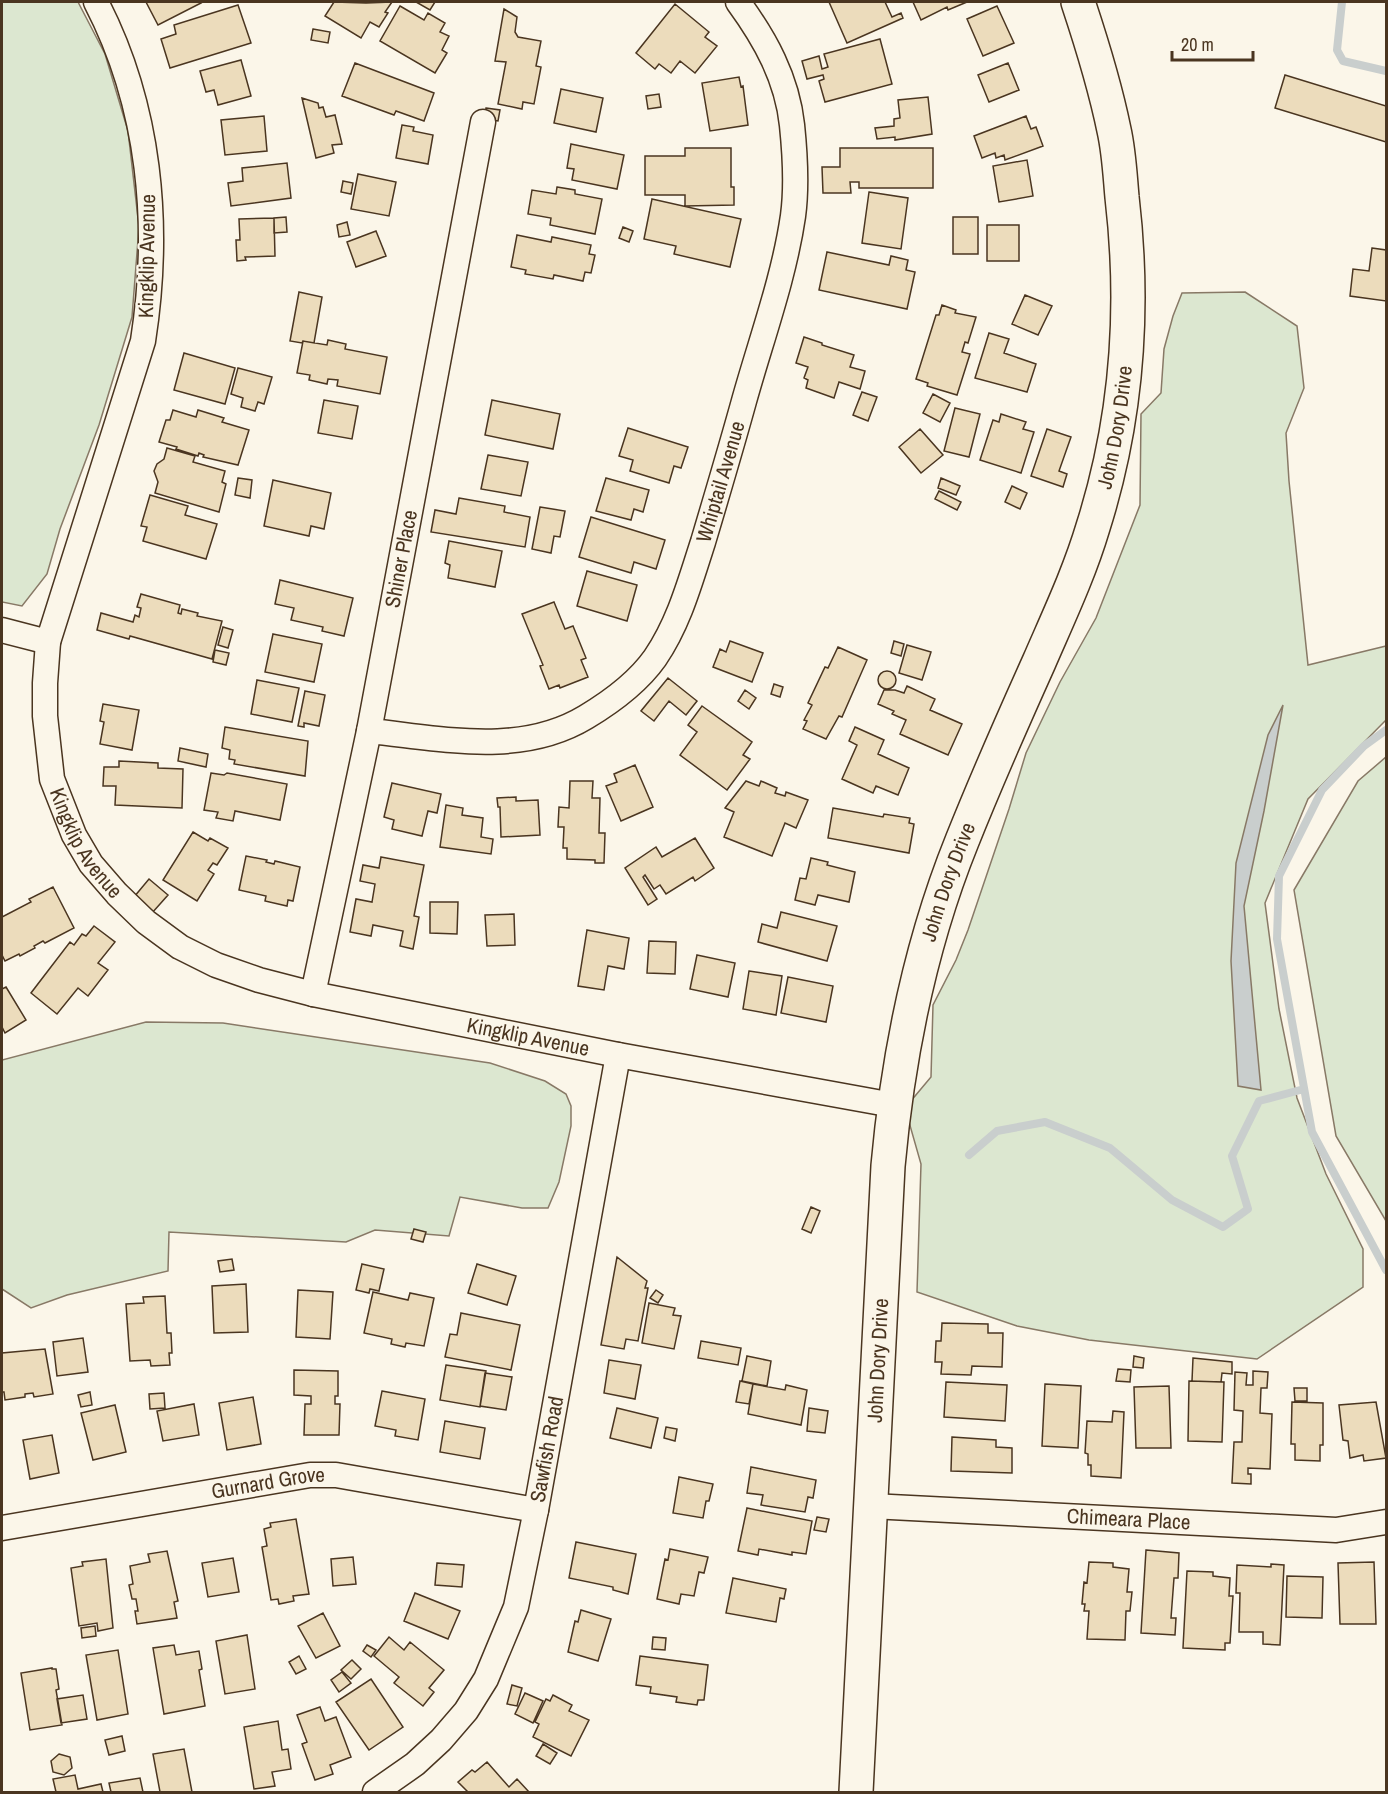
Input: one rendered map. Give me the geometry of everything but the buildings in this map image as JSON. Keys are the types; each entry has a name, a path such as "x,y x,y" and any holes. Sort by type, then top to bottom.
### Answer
{"street":[{"name":"Kingklip Avenue","path":"96,2 124,64 144,142 150,196 150,297 143,341 48,642 45,716 52,779 74,836 91,864 146,922 180,947 216,965 260,980 313,994 618,1055 893,1105"},
{"name":"Whiptail Avenue","path":"369,731 499,742 526,740 555,732 585,718 630,685 654,659 670,633 686,594 722,478 782,268 793,214 795,189 792,123 781,75 762,36 738,2"},
{"name":"John Dory Drive","path":"856,1792 885,1212 893,1105 912,1003 936,913 972,817 1072,586 1094,527 1119,419 1127,349 1129,290 1125,217 1115,133 1099,63 1078,2"},
{"name":"Shiner Place","path":"313,994 369,731 483,122"},
{"path":"2,630 48,642"},
{"name":"Sawfish Road","path":"375,1792 415,1764 466,1712 486,1679 516,1607 536,1510 618,1055"},
{"name":"Gurnard Grove","path":"2,1528 310,1475 336,1475 536,1510"},
{"name":"Chimeara Place","path":"871,1506 1336,1530 1386,1522"}],"green space":[{"path":"2,2 78,2 105,54 128,131 139,227 132,317 99,425 60,529 47,574 22,606 2,602"},
{"path":"1245,292 1297,326 1304,388 1286,433 1308,665 1386,646 1386,720 1308,799 1265,903 1279,1009 1297,1098 1326,1174 1363,1249 1363,1287 1257,1359 1089,1340 1017,1326 917,1292 921,1164 905,1108 931,1077 933,1005 956,960 968,930 1026,753 1060,682 1096,618 1140,505 1141,414 1161,393 1164,349 1182,293"},
{"path":"1386,757 1386,1221 1336,1136 1294,890 1358,781"},
{"path":"146,1022 223,1023 490,1063 545,1081 566,1094 571,1106 571,1126 559,1182 548,1208 522,1208 460,1197 449,1236 375,1230 346,1242 169,1232 168,1271 67,1295 31,1308 2,1289 2,1060"}],"shaded area":[{"path":"1283,705 1244,906 1261,1090 1238,1086 1231,961 1236,863 1268,735"}],"waterway":[{"path":"1342,2 1337,50 1343,61 1386,71"},
{"path":"1386,730 1364,746 1322,790 1279,876 1277,939 1312,1132 1386,1270"},
{"path":"969,1155 997,1131 1045,1122 1110,1148 1172,1200 1223,1227 1248,1209 1232,1156 1259,1101 1304,1089"}]}
